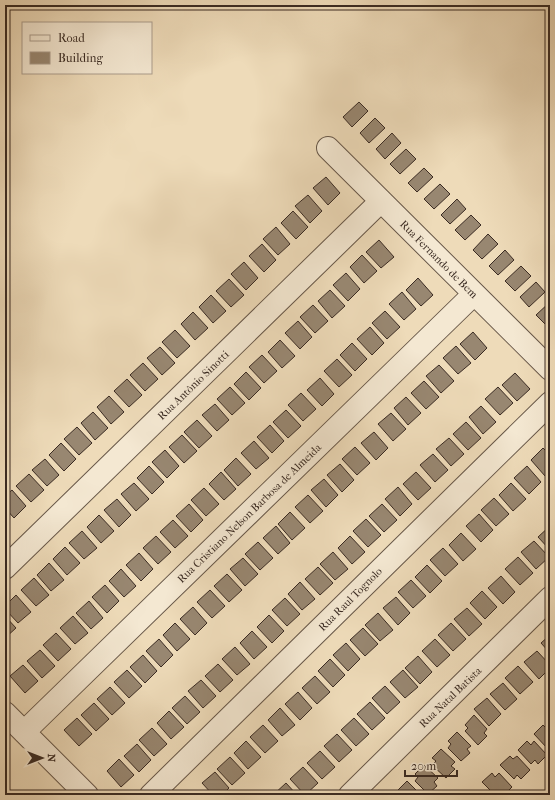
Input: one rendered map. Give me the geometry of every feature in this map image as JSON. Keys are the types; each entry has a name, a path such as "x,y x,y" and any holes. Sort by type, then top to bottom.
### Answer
{"street":[{"name":"Rua Fernando de Bem","path":"328,148 380,202 550,369"},
{"name":"Rua Antônio Sinotti","path":"5,568 380,202"},
{"name":"Rua Cristiano Nelson Barbosa de Almeida","path":"24,732 474,294"},
{"name":"Rua Raul Tognolo","path":"151,795 550,403"},
{"name":"Rua Natal Batista","path":"350,795 550,598"},
{"path":"5,713 87,795"}],"building":[{"path":"359,102 368,111 352,127 343,117"},
{"path":"375,118 385,128 369,143 360,133"},
{"path":"392,133 401,143 385,159 376,149"},
{"path":"406,149 416,159 400,174 390,164"},
{"path":"424,168 433,177 417,192 408,183"},
{"path":"326,177 340,193 328,205 313,188"},
{"path":"440,184 450,194 434,209 424,199"},
{"path":"308,195 322,211 310,223 295,206"},
{"path":"457,199 466,209 450,224 441,215"},
{"path":"293,211 308,227 296,239 281,223"},
{"path":"471,215 481,225 465,240 455,230"},
{"path":"276,227 290,244 278,255 263,239"},
{"path":"488,234 498,244 482,259 473,250"},
{"path":"379,240 394,257 381,268 366,252"},
{"path":"262,244 276,260 264,272 249,256"},
{"path":"505,250 514,260 498,275 489,266"},
{"path":"362,255 377,271 364,283 350,267"},
{"path":"244,262 258,278 246,290 231,274"},
{"path":"521,266 531,276 515,291 505,281"},
{"path":"346,273 360,289 348,301 333,285"},
{"path":"418,278 433,295 421,306 406,290"},
{"path":"229,279 244,295 231,307 216,291"},
{"path":"536,282 545,292 529,307 520,297"},
{"path":"330,290 345,306 332,318 318,301"},
{"path":"402,292 416,309 404,320 389,304"},
{"path":"211,295 226,311 213,323 199,307"},
{"path":"550,302 550,321 546,325 536,315"},
{"path":"313,305 328,321 315,333 300,317"},
{"path":"385,311 400,327 387,339 372,323"},
{"path":"193,312 208,328 195,340 181,324"},
{"path":"298,321 312,337 300,349 285,333"},
{"path":"370,327 384,343 372,355 357,339"},
{"path":"175,330 190,346 177,358 162,342"},
{"path":"473,332 487,348 475,360 460,344"},
{"path":"280,340 295,356 282,368 268,352"},
{"path":"352,343 367,359 355,371 340,355"},
{"path":"456,346 471,363 458,374 443,358"},
{"path":"160,347 175,363 162,375 147,358"},
{"path":"262,355 277,371 264,383 249,367"},
{"path":"337,359 352,375 339,387 324,371"},
{"path":"143,363 158,379 145,391 130,375"},
{"path":"439,365 454,381 441,393 426,376"},
{"path":"246,372 261,388 249,400 234,384"},
{"path":"515,373 530,389 517,401 502,385"},
{"path":"320,378 334,394 322,406 307,390"},
{"path":"127,379 142,395 129,407 114,391"},
{"path":"424,381 439,397 426,409 411,393"},
{"path":"230,387 245,403 232,415 217,399"},
{"path":"498,387 513,403 500,415 485,399"},
{"path":"301,393 316,409 303,421 288,405"},
{"path":"109,396 124,412 111,424 97,407"},
{"path":"406,397 421,413 408,425 394,408"},
{"path":"215,404 229,420 217,431 202,415"},
{"path":"481,406 496,422 483,434 469,417"},
{"path":"286,410 301,426 288,438 273,422"},
{"path":"93,412 108,428 95,440 81,423"},
{"path":"391,413 406,429 393,441 378,424"},
{"path":"197,420 212,436 199,448 184,432"},
{"path":"466,422 481,438 468,450 453,434"},
{"path":"270,425 284,441 272,453 257,437"},
{"path":"77,427 92,443 79,455 64,439"},
{"path":"374,432 388,448 376,460 361,443"},
{"path":"182,435 197,451 184,463 169,447"},
{"path":"449,438 464,454 451,466 436,449"},
{"path":"254,441 269,458 256,469 241,453"},
{"path":"61,443 76,459 64,471 49,455"},
{"path":"355,447 370,463 357,475 342,459"},
{"path":"543,448 550,455 550,472 545,476 531,460"},
{"path":"165,450 179,466 167,478 152,462"},
{"path":"433,454 448,470 435,482 420,465"},
{"path":"236,458 251,474 238,486 224,470"},
{"path":"45,459 59,475 47,486 32,470"},
{"path":"340,464 354,480 342,492 327,475"},
{"path":"149,466 164,482 152,494 137,478"},
{"path":"527,466 541,482 529,494 514,478"},
{"path":"221,472 236,489 224,500 209,484"},
{"path":"416,472 431,488 418,500 403,484"},
{"path":"29,474 44,490 31,502 16,486"},
{"path":"324,479 338,495 326,507 311,490"},
{"path":"134,483 149,499 136,511 121,494"},
{"path":"511,483 526,499 513,511 499,495"},
{"path":"398,487 412,504 400,516 385,499"},
{"path":"204,488 219,504 206,516 191,500"},
{"path":"12,490 26,506 14,518 5,508 5,496"},
{"path":"308,495 323,511 310,523 295,507"},
{"path":"494,498 509,514 496,526 481,510"},
{"path":"117,499 131,515 119,527 104,510"},
{"path":"189,504 203,520 191,532 176,516"},
{"path":"382,504 397,520 384,532 369,516"},
{"path":"290,512 305,528 292,540 278,524"},
{"path":"479,514 493,530 481,542 466,526"},
{"path":"99,515 114,531 101,543 87,527"},
{"path":"366,519 381,535 368,547 353,531"},
{"path":"173,520 188,536 175,548 160,532"},
{"path":"276,526 290,543 278,554 263,538"},
{"path":"550,526 550,550 538,537"},
{"path":"82,531 97,548 84,559 69,543"},
{"path":"461,533 476,549 463,561 449,545"},
{"path":"156,536 171,552 158,564 143,548"},
{"path":"350,536 365,552 352,564 338,548"},
{"path":"534,541 549,557 536,569 521,552"},
{"path":"258,542 273,558 260,570 245,554"},
{"path":"65,547 80,563 67,575 53,559"},
{"path":"443,548 458,564 445,576 430,560"},
{"path":"333,552 348,569 335,580 320,564"},
{"path":"139,553 153,569 141,581 126,565"},
{"path":"518,557 533,573 520,585 505,569"},
{"path":"243,558 258,574 245,586 230,569"},
{"path":"49,563 64,580 51,591 37,575"},
{"path":"427,565 442,581 430,593 415,577"},
{"path":"318,567 333,583 320,595 305,579"},
{"path":"121,569 136,586 124,597 109,581"},
{"path":"227,574 242,590 229,602 214,586"},
{"path":"501,576 515,592 503,604 488,588"},
{"path":"34,578 49,595 36,606 21,590"},
{"path":"411,580 426,596 413,608 398,592"},
{"path":"300,582 315,599 302,610 288,594"},
{"path":"105,585 119,601 107,613 92,597"},
{"path":"210,590 225,606 212,618 197,602"},
{"path":"482,591 497,607 485,619 470,603"},
{"path":"16,595 31,612 18,623 5,609 5,606"},
{"path":"396,597 410,613 398,625 383,608"},
{"path":"285,598 300,614 287,626 272,610"},
{"path":"89,601 103,618 91,629 76,613"},
{"path":"193,607 207,623 195,635 180,619"},
{"path":"467,608 482,624 469,636 454,619"},
{"path":"378,613 393,630 380,641 365,625"},
{"path":"269,615 284,631 272,643 257,627"},
{"path":"5,616 16,628 5,638"},
{"path":"73,616 88,633 75,644 60,628"},
{"path":"175,623 190,639 177,651 163,635"},
{"path":"451,623 466,639 453,651 438,635"},
{"path":"363,628 378,644 365,656 350,640"},
{"path":"252,631 267,647 254,659 240,643"},
{"path":"56,633 71,649 58,661 43,645"},
{"path":"550,635 550,653 541,643"},
{"path":"159,639 173,655 161,667 146,651"},
{"path":"435,639 450,655 437,667 422,651"},
{"path":"346,643 360,659 348,671 333,655"},
{"path":"235,647 250,664 237,675 222,659"},
{"path":"40,650 55,666 42,678 27,661"},
{"path":"537,651 550,665 550,668 539,679 524,662"},
{"path":"143,655 157,671 145,683 130,667"},
{"path":"418,656 432,672 420,684 405,668"},
{"path":"330,659 345,675 333,687 318,671"},
{"path":"218,664 233,680 220,692 205,676"},
{"path":"23,665 38,681 25,693 10,676"},
{"path":"518,666 533,682 520,694 505,678"},
{"path":"127,670 142,686 129,698 114,682"},
{"path":"403,670 418,687 405,698 390,682"},
{"path":"315,676 330,692 317,704 302,688"},
{"path":"201,680 216,696 203,708 188,691"},
{"path":"503,683 517,699 505,710 490,694"},
{"path":"385,686 400,702 387,714 372,698"},
{"path":"110,687 125,703 112,715 97,699"},
{"path":"298,692 312,708 300,720 285,704"},
{"path":"185,696 200,712 187,724 172,708"},
{"path":"487,698 501,714 489,726 474,709"},
{"path":"370,702 385,718 372,730 357,714"},
{"path":"94,703 109,719 96,731 81,715"},
{"path":"280,708 295,725 282,736 268,720"},
{"path":"169,711 184,727 171,739 157,723"},
{"path":"474,715 487,729 484,733 487,736 478,745 465,731 468,728 465,725"},
{"path":"77,718 92,734 79,746 64,730"},
{"path":"354,718 369,734 356,746 341,730"},
{"path":"263,725 278,741 265,753 250,737"},
{"path":"543,725 547,729 550,726 550,746 547,748 534,734"},
{"path":"152,728 167,744 154,756 139,740"},
{"path":"457,732 471,746 467,749 470,753 461,761 448,748 451,744 448,741"},
{"path":"337,734 352,750 339,762 324,746"},
{"path":"246,741 261,757 248,769 234,753"},
{"path":"527,741 531,745 534,741 547,755 538,764 535,760 531,764 518,750"},
{"path":"137,744 151,760 139,772 124,756"},
{"path":"441,749 455,762 451,766 455,769 446,778 432,765 436,761 432,758"},
{"path":"320,751 335,767 322,779 307,763"},
{"path":"510,756 513,759 517,756 530,770 521,779 517,775 514,779 500,765"},
{"path":"230,757 245,773 232,785 217,769"},
{"path":"119,759 134,775 121,787 107,771"},
{"path":"424,765 438,778 434,782 437,786 428,794 415,781 418,777 415,774"},
{"path":"303,767 318,783 305,795 290,779"},
{"path":"215,772 229,788 222,795 213,795 202,783"},
{"path":"492,773 495,777 499,773 512,787 504,795 499,793 495,795 482,782"},
{"path":"407,781 421,795 400,795 402,793 398,790"},
{"path":"286,783 297,795 273,795"}]}
